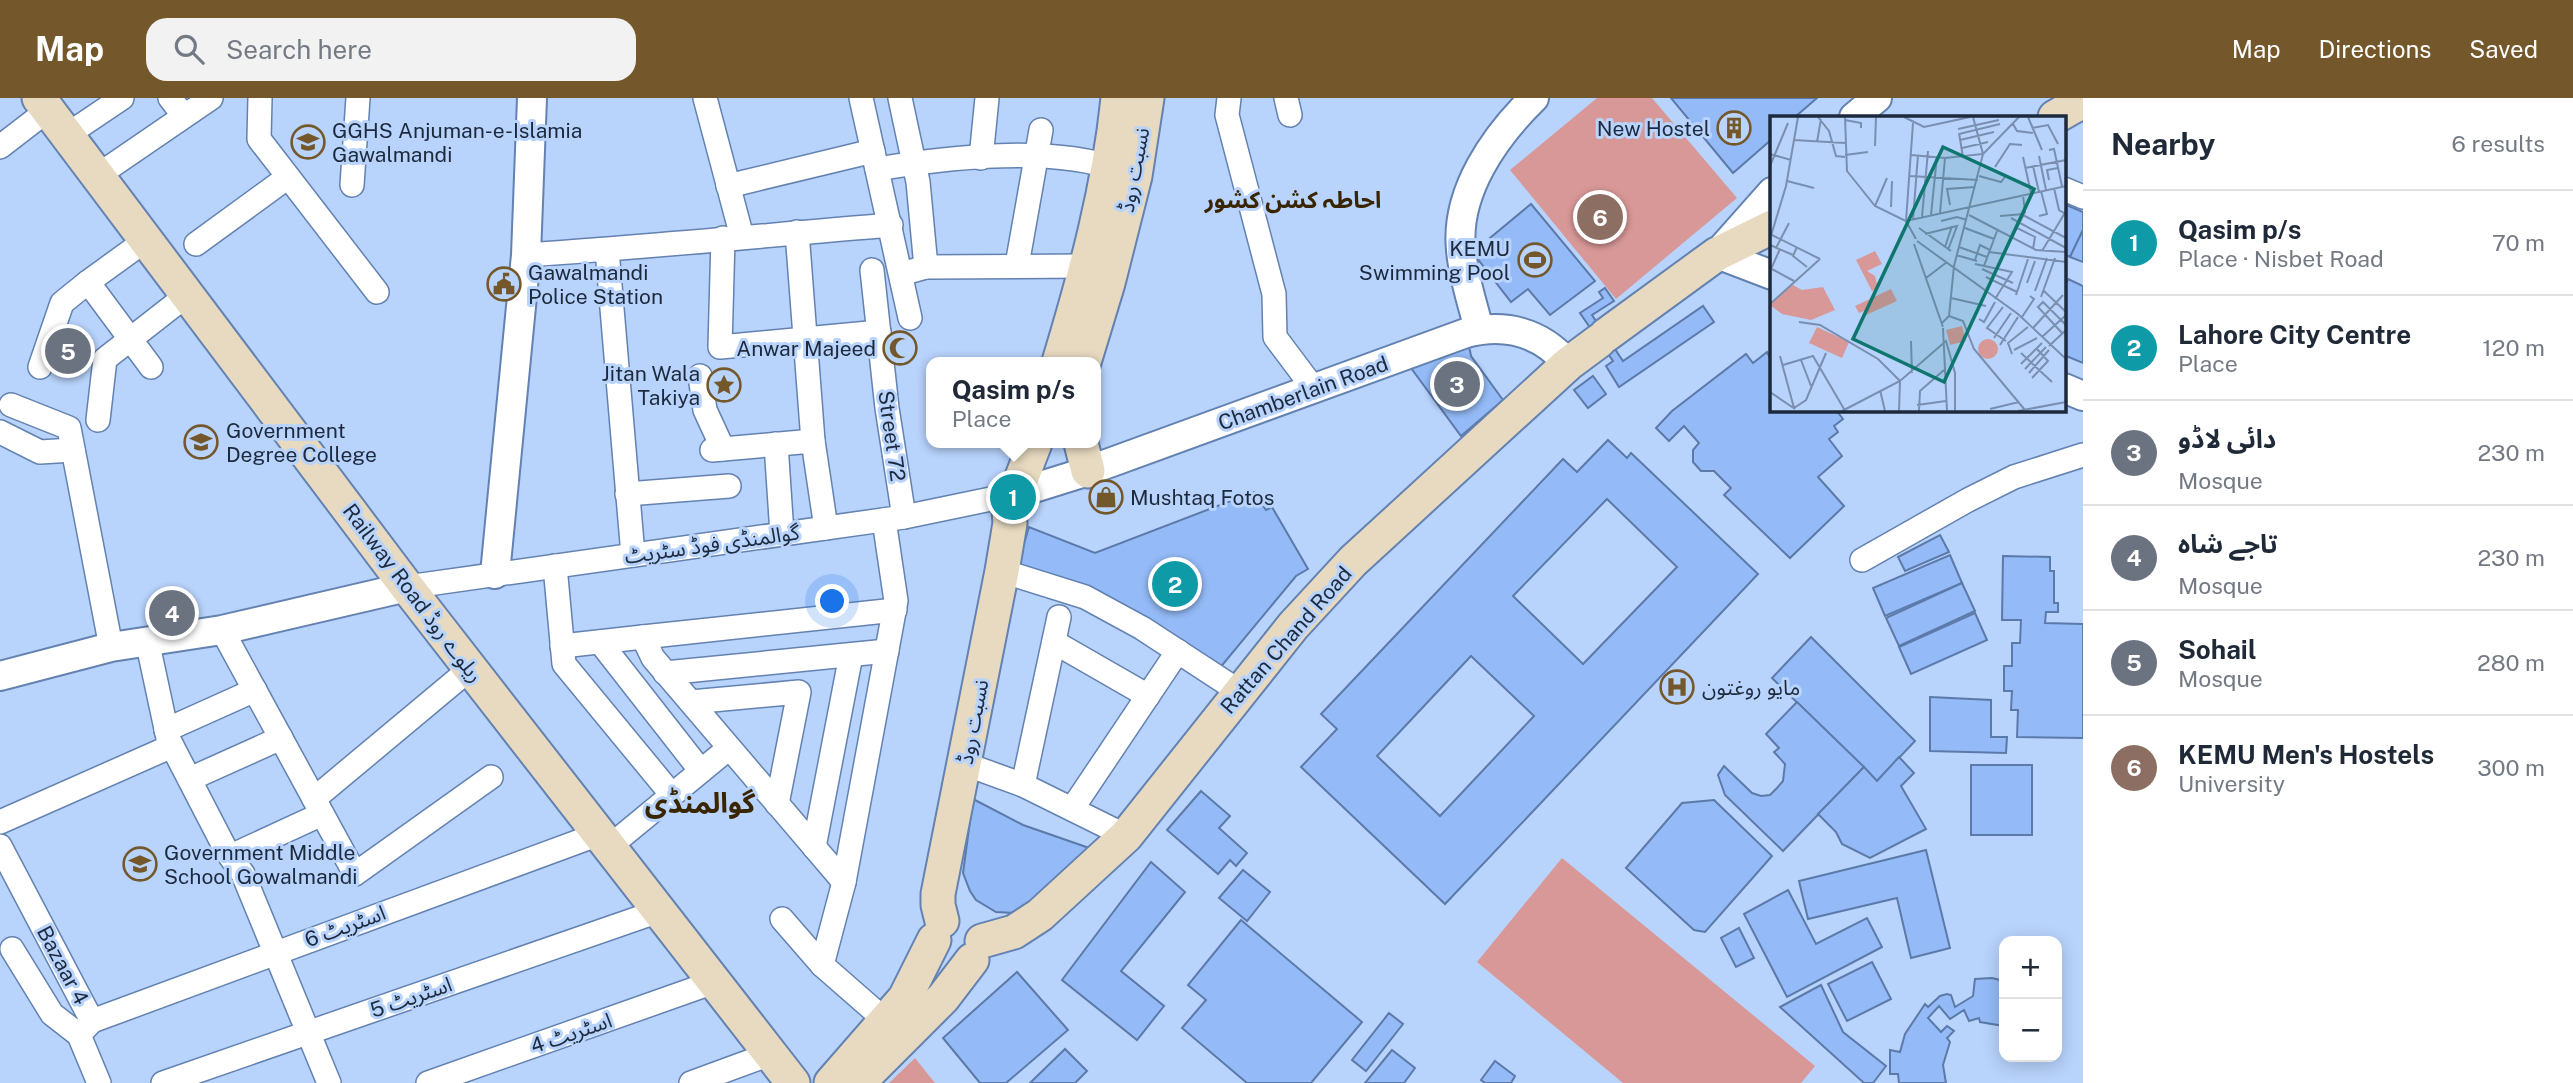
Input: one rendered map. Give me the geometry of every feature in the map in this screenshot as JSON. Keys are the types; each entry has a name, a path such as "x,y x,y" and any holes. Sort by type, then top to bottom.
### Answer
{"main road":[{"name":"نسبت روڈ","path":"1086,357 1108,283 1122,171 1118,98"},
{"name":"نسبت روڈ","path":"1061,357 1088,266 1147,98"},
{"path":"2057,116 2083,100"},
{"name":"Railway Road ریلوے روڈ","path":"51,115 407,587 793,1083"},
{"path":"1717,254 1770,228"},
{"name":"Rattan Chand Road","path":"977,951 1040,915 1126,836 1293,626 1353,561 1567,364 1717,254"},
{"name":"نسبت روڈ","path":"938,931 938,894 1002,571 1034,448"},
{"name":"نسبت روڈ","path":"1019,502 1052,448"},
{"path":"831,1083 886,1021 915,980 938,931 955,916 969,918 978,928 977,951 936,1006 858,1083"}],"street":[{"path":"0,147 51,115 122,98"},
{"path":"170,98 184,116"},
{"path":"97,176 211,98"},
{"path":"260,98 259,139 376,292"},
{"path":"352,185 358,98"},
{"path":"495,574 526,255 532,98"},
{"path":"705,98 728,186 733,237 720,347 879,332"},
{"path":"860,98 910,318"},
{"path":"900,98 918,183 926,267"},
{"path":"981,158 988,98"},
{"path":"1229,98 1227,115 1274,294 1275,337 1314,389"},
{"path":"1479,330 1460,247 1470,186 1511,121 1534,98"},
{"path":"1855,116 1877,98"},
{"path":"1017,265 1041,130"},
{"path":"728,186 875,160 914,163 1036,155 1122,171"},
{"path":"196,244 288,177"},
{"path":"2066,190 2083,197"},
{"name":"Rattan Chand Road","path":"1717,254 1770,194"},
{"path":"526,255 891,225"},
{"path":"797,232 813,441 826,528"},
{"path":"40,367 62,303 146,240"},
{"path":"607,250 633,555"},
{"path":"1717,254 1770,274"},
{"path":"901,274 926,267 1088,266"},
{"name":"Street 72","path":"822,965 844,882 896,601 887,408 872,270"},
{"path":"88,282 151,367"},
{"path":"98,420 105,359 187,295"},
{"name":"Chamberlain Road","path":"1019,502 1085,457 1314,389 1479,330 1506,329 1535,336 1567,364"},
{"path":"700,376 705,410 718,449 813,441"},
{"path":"2066,389 2083,396"},
{"path":"11,405 69,428 111,647"},
{"path":"0,432 40,452 73,450"},
{"path":"776,444 782,534"},
{"path":"1862,561 1968,500 2014,477 2083,455"},
{"path":"628,494 729,486"},
{"name":"گوالمنڈی فوڈ سٹریٹ","path":"407,587 1019,502"},
{"path":"555,566 564,664 672,795"},
{"path":"1002,571 1085,597 1142,628 1240,692"},
{"path":"0,676 111,647 222,631 407,587"},
{"path":"562,646 895,610"},
{"path":"1023,785 1059,617"},
{"path":"222,631 355,874 491,777"},
{"path":"643,637 653,658 665,673 844,882"},
{"path":"146,640 169,738 243,874 329,1083"},
{"path":"600,642 701,771"},
{"path":"1054,642 1148,696"},
{"path":"665,673 887,651"},
{"path":"1072,809 1178,651"},
{"path":"814,847 851,655"},
{"path":"231,856 318,807 471,668"},
{"path":"0,822 169,738 255,690"},
{"path":"691,702 799,692 778,804"},
{"path":"190,779 281,738"},
{"name":"اسٹریٹ 6","path":"86,1028 275,952 604,840 672,795 729,748"},
{"path":"965,764 1023,785 1126,836"},
{"name":"Bazaar 4","path":"2,857 86,1028 99,1083"},
{"name":"اسٹریٹ 5","path":"163,1083 659,911"},
{"path":"782,919 822,965 886,1021"},
{"path":"9,954 52,1014 86,1028"},
{"name":"اسٹریٹ 4","path":"428,1083 714,982"},
{"path":"691,1083 770,1054"}],"shaded area":[{"path":"1597,98 1652,98 1737,198 1616,299 1510,170"},
{"path":"1562,858 1815,1066 1801,1083 1623,1083 1477,962"},
{"path":"915,1058 935,1083 889,1083"}],"building":[{"name":"New Hostel","path":"1671,98 1817,98 1796,116 1770,116 1770,141 1733,173"},
{"path":"1531,204 1595,281 1550,315 1528,289 1511,302 1477,258 1493,243 1490,238"},
{"path":"2066,205 2083,212 2083,230 2070,257 2066,255"},
{"path":"2083,230 2083,262 2070,257"},
{"path":"2068,279 2083,286 2083,363 2066,356"},
{"path":"1605,288 1614,301 1592,315 1623,361 1703,306 1714,322 1619,387 1606,366 1613,361 1580,313 1603,298 1599,292"},
{"path":"1469,346 1471,356 1503,400 1461,436 1411,368"},
{"path":"1767,352 1770,355 1770,411 1837,411 1843,419 1834,426 1838,432 1829,439 1842,456 1818,477 1844,506 1790,558 1724,495 1731,488 1714,471 1701,471 1693,462 1693,450 1699,443 1684,426 1669,441 1656,428 1672,411 1746,354 1753,363"},
{"path":"1593,376 1606,394 1588,408 1574,390"},
{"path":"1608,440 1627,458 1631,453 1758,574 1445,904 1301,767 1337,729 1321,714 1563,459 1577,472","holes":["1607,499 1677,567 1583,664 1513,596","1471,656 1534,716 1440,816 1377,756"]},
{"path":"1254,492 1266,510 1272,507 1308,569 1296,576 1219,669 1016,570 1029,527 1095,553"},
{"path":"1940,535 1949,552 1905,571 1898,557"},
{"path":"1950,555 1962,583 1885,616 1873,588"},
{"path":"2003,556 2050,557 2050,571 2054,571 2054,603 2058,603 2058,612 2046,612 2045,623 2083,624 2083,738 2017,737 2018,710 2011,710 2012,691 2004,691 2004,666 2012,666 2012,643 2020,643 2021,620 2002,620"},
{"path":"1962,583 1975,611 1899,646 1886,618"},
{"path":"1975,613 1987,640 1911,674 1899,647"},
{"path":"1811,637 1915,741 1877,781 1772,678"},
{"path":"1930,697 1991,700 1991,737 2007,737 2006,753 1930,751"},
{"path":"1797,702 1864,767 1783,851 1725,795 1718,775 1724,766 1752,793 1770,795 1783,781 1785,764 1774,752 1779,748 1766,734"},
{"path":"1899,757 1914,773 1901,786 1926,829 1870,858 1842,844 1836,832 1818,814 1864,767 1877,781"},
{"path":"1971,765 2032,765 2032,835 1971,835"},
{"path":"1201,791 1230,816 1219,828 1247,853 1236,866 1230,860 1218,874 1167,830"},
{"path":"973,799 1023,825 1092,849 1025,909 1015,913 996,912 976,900 963,873"},
{"path":"1714,800 1772,856 1705,932 1694,930 1626,868 1682,803"},
{"path":"1926,850 1950,948 1911,958 1897,898 1808,919 1799,881"},
{"path":"1151,862 1185,892 1121,971 1164,1006 1137,1040 1062,980"},
{"path":"1243,870 1270,892 1247,921 1219,898"},
{"path":"1788,890 1816,944 1867,918 1882,947 1787,997 1744,914"},
{"path":"1241,920 1362,1022 1311,1083 1247,1083 1182,1028 1206,1000 1188,985"},
{"path":"1739,928 1754,958 1736,967 1721,938"},
{"path":"1872,962 1891,999 1847,1021 1828,984"},
{"path":"1017,972 1068,1030 1006,1083 980,1083 943,1038"},
{"path":"1975,979 1999,980 1999,1025 1980,1022 1979,1018 1969,1021 1964,1010 1950,1019 1939,1006 1928,1018 1941,1032 1947,1026 1954,1031 1947,1038 1950,1042 1943,1065 1946,1083 1899,1083 1898,1074 1890,1074 1890,1050 1900,1052 1905,1034 1925,1004 1928,1007 1940,996 1947,994 1951,995 1955,1007 1973,996"},
{"path":"1821,985 1843,1032 1886,1066 1873,1083 1864,1083 1780,1007"},
{"path":"1389,1013 1403,1024 1366,1071 1352,1060"},
{"path":"1065,1049 1087,1071 1075,1083 1030,1083"},
{"path":"1392,1050 1415,1068 1404,1083 1365,1083"},
{"path":"1495,1061 1515,1076 1511,1083 1485,1083 1481,1080"}],"place":[{"name":"New Hostel","path":"1734,128"},
{"name":"GGHS Anjuman-e-Islamia Gawalmandi","path":"308,142"},
{"name":"KEMU Men's Hostels","path":"1600,217"},
{"name":"KEMU Swimming Pool","path":"1535,260"},
{"name":"Gawalmandi Police Station","path":"504,284"},
{"name":"Anwar Majeed","path":"900,348"},
{"name":"Sohail","path":"68,351"},
{"name":"دائی لاڈو","path":"1457,384"},
{"name":"Jitan Wala Takiya","path":"724,385"},
{"name":"Government Degree College","path":"201,442"},
{"name":"Qasim p/s","path":"1013,497"},
{"name":"Mushtaq Fotos","path":"1106,497"},
{"name":"Lahore City Centre","path":"1175,584"},
{"name":"تاجے شاہ","path":"172,613"},
{"name":"مایو روغتون","path":"1677,687"},
{"name":"Government Middle School Gowalmandi","path":"140,864"}],"district":[{"name":"احاطہ کشن کشور","path":"1293,199"},
{"name":"گوالمنڈی","path":"700,802"}]}
